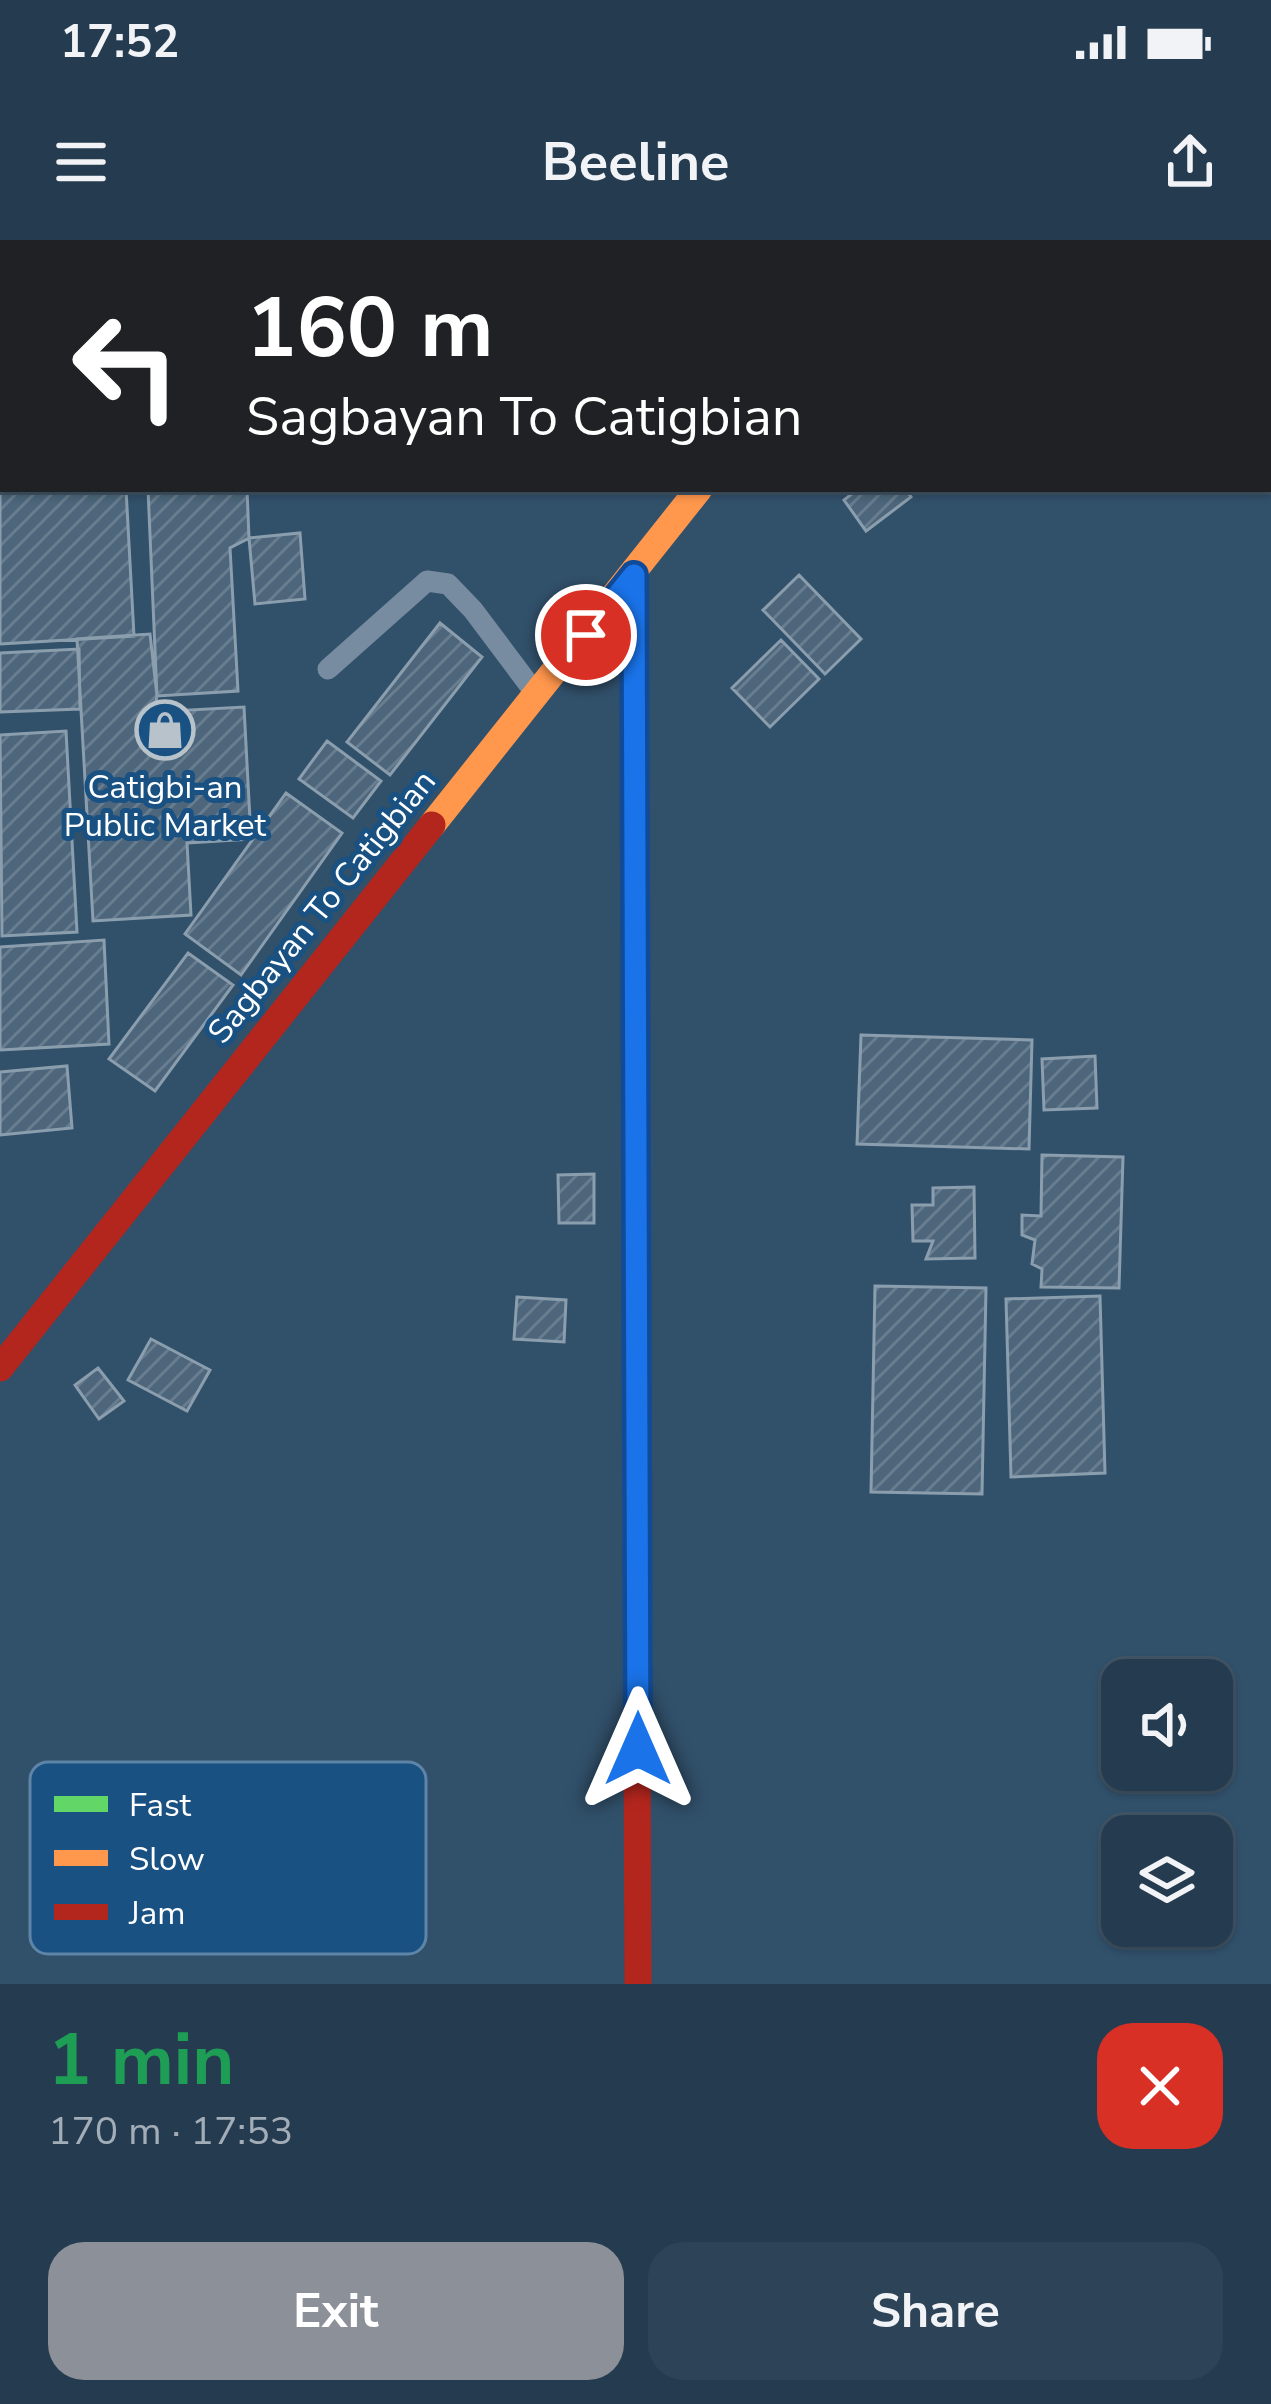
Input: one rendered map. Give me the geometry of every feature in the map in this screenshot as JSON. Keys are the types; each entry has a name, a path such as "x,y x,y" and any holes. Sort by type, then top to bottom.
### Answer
{"street":[{"name":"Sagbayan To Catigbian","path":"0,1368 697,492"},
{"path":"634,575 638,1984"}],"lane":[{"path":"328,669 427,581 448,584 461,597 537,696"}],"building":[{"path":"0,492 126,492 134,636 0,644"},
{"path":"148,492 247,492 249,538 230,548 238,691 157,696"},
{"path":"854,492 908,492 911,497 866,531 844,500"},
{"path":"300,533 305,599 255,604 249,538"},
{"path":"799,575 861,639 825,674 763,610"},
{"path":"440,623 482,657 390,775 347,742"},
{"path":"150,634 157,696 154,712 244,707 251,839 187,843 191,915 93,921 77,639"},
{"path":"781,640 819,679 770,727 732,688"},
{"path":"79,649 80,709 0,712 0,653"},
{"path":"66,731 77,932 2,936 0,735"},
{"path":"327,741 381,781 353,818 299,779"},
{"path":"286,793 342,833 241,975 185,934"},
{"path":"104,940 109,1044 0,1050 0,947"},
{"path":"188,953 233,985 155,1091 109,1059"},
{"path":"861,1035 1032,1040 1029,1149 857,1144"},
{"path":"1095,1056 1097,1108 1044,1110 1042,1059"},
{"path":"67,1066 72,1128 0,1135 0,1072"},
{"path":"1042,1155 1123,1157 1119,1288 1041,1287 1042,1269 1032,1264 1035,1240 1022,1235 1022,1215 1041,1216"},
{"path":"594,1174 594,1223 559,1223 558,1175"},
{"path":"974,1187 975,1258 926,1259 933,1241 913,1241 912,1205 933,1205 933,1188"},
{"path":"875,1286 986,1288 982,1494 871,1492"},
{"path":"1100,1296 1105,1473 1011,1477 1006,1299"},
{"path":"517,1297 566,1300 564,1342 514,1339"},
{"path":"151,1339 210,1370 187,1411 128,1380"},
{"path":"98,1368 124,1401 99,1419 75,1385"}],"traffic: slow":[{"path":"432,825 697,492"},
{"path":"635,994 637,1740"}],"traffic: jam":[{"path":"634,575 635,994"},
{"path":"0,1368 432,825"},
{"path":"637,1740 638,1984"}],"place":[{"name":"Catigbi-an Public Market","path":"165,730"}],"route":[{"path":"586,635 634,575 638,1749"}]}
